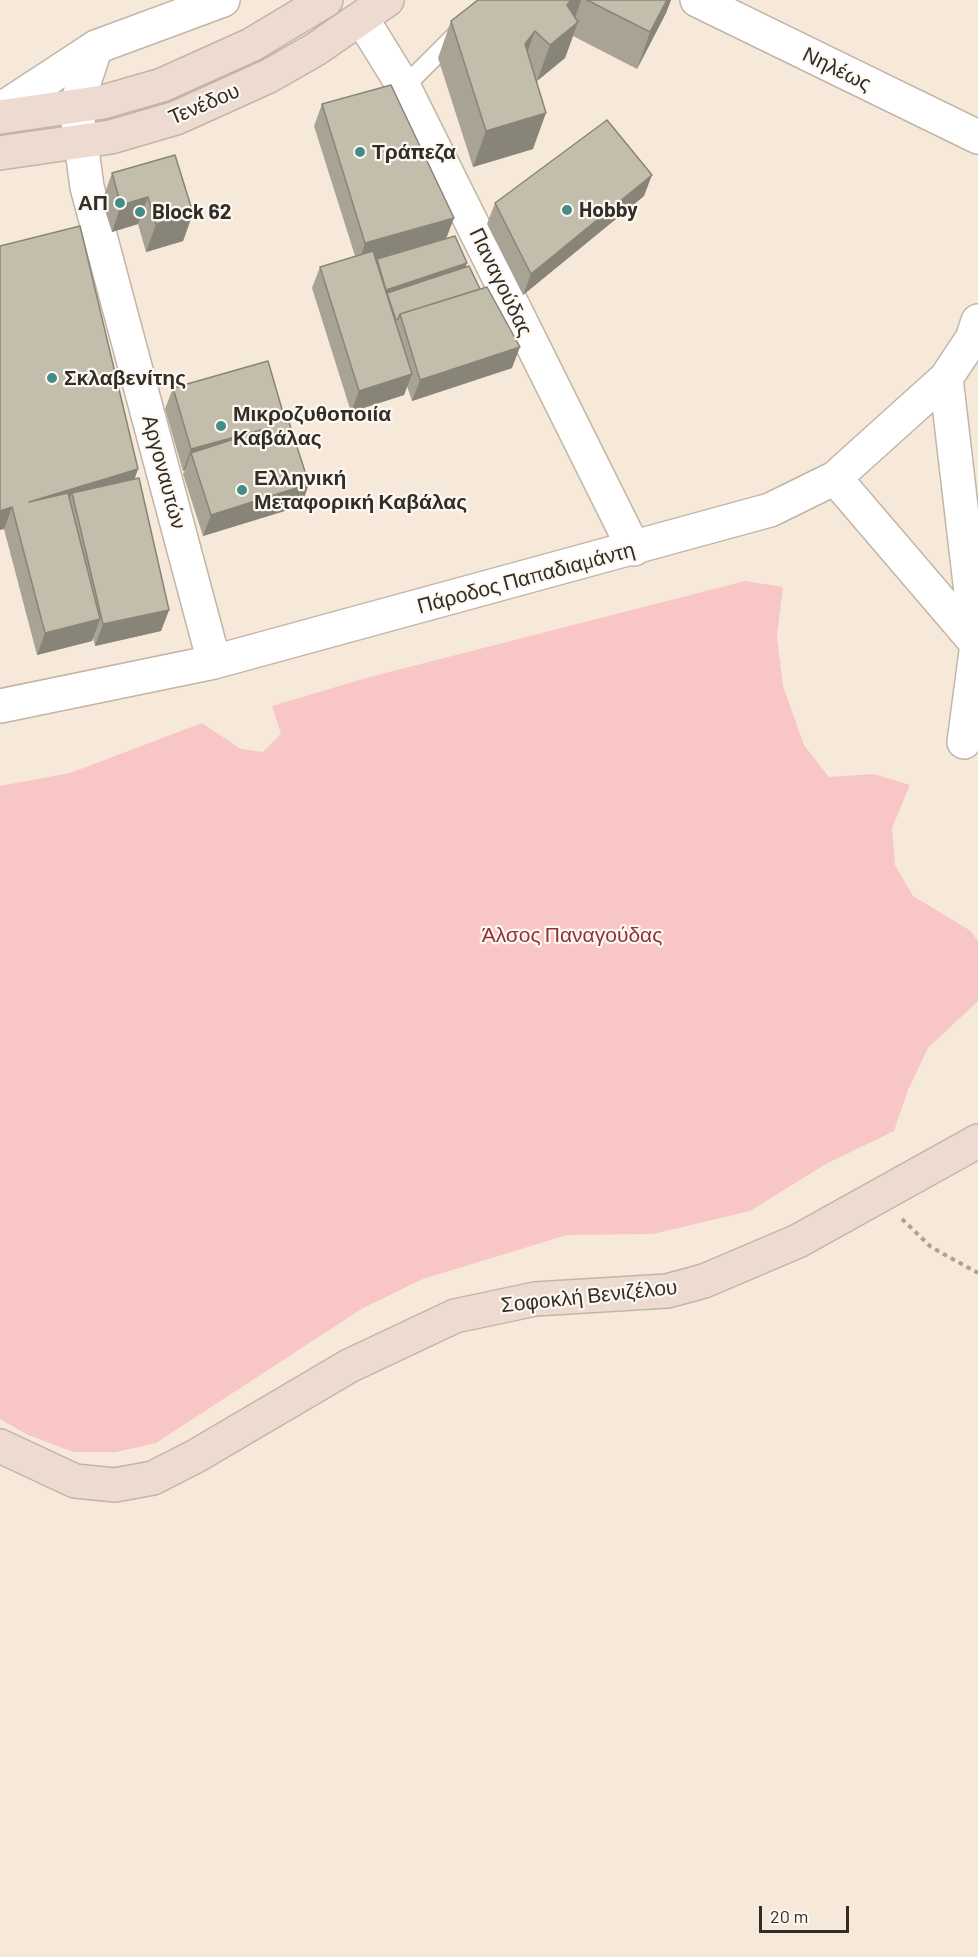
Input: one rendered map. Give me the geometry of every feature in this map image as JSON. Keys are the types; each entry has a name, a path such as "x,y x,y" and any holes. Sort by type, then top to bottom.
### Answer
{"street":[{"path":"0,110 96,47 223,0"},
{"name":"Τενέδου","path":"0,117 104,102 162,85 251,45 326,0"},
{"name":"Νηλέως","path":"697,0 978,136"},
{"name":"Τενέδου","path":"0,153 111,137 176,118 269,76 374,10"},
{"name":"Παναγούδας","path":"374,10 404,87 634,549"},
{"path":"76,106 96,47"},
{"name":"Αργοναυτών","path":"76,106 87,187 214,662"},
{"name":"Πάροδος Παπαδιαμάντη","path":"0,706 214,662 770,510 835,478 946,378 972,339 978,321"},
{"path":"946,378 977,644 964,742"},
{"path":"835,478 977,644"},
{"name":"Σοφοκλή Βενιζέλου","path":"0,1446 75,1481 116,1485 153,1478 196,1456 349,1366 455,1316 535,1299 667,1291 695,1283 798,1241 978,1141"}],"lane":[{"path":"404,87 491,0"}],"path":[{"path":"879,1198 932,1247 978,1273"}],"green space":[{"name":"Άλσος Παναγούδας","path":"745,581 783,587 777,636 783,686 804,745 829,777 874,774 910,785 892,828 895,865 913,896 971,931 978,941 978,1001 928,1048 908,1090 894,1131 826,1164 750,1211 653,1234 567,1235 423,1279 363,1308 156,1443 116,1452 73,1452 26,1434 0,1419 0,786 70,773 202,723 241,749 263,752 281,734 272,706 366,678"}],"building":[{"path":"478,0 571,0 567,5 578,22 550,45 535,31 525,44 546,113 486,131 451,21"},
{"path":"587,0 667,0 650,32"},
{"path":"391,85 454,218 365,243 322,104"},
{"name":"Hobby","path":"607,120 652,175 531,274 495,203"},
{"path":"175,155 193,213 156,224 148,197 121,205 112,173"},
{"name":"Σκλαβενίτης","path":"80,226 138,469 29,502 68,493 100,619 45,633 12,507 0,511 0,246"},
{"path":"455,236 467,263 386,290 377,259"},
{"path":"373,251 412,374 359,391 320,267"},
{"path":"469,266 480,289 400,314 396,320 387,293"},
{"path":"487,287 520,347 420,380 400,314"},
{"path":"268,361 286,423 289,422 309,484 211,515 191,453 268,428 191,449 173,388"},
{"path":"139,478 169,610 103,624 72,493"}],"place":[{"name":"Τράπεζα","path":"360,152"},
{"name":"ΑΠ","path":"120,203"},
{"name":"Hobby","path":"567,210"},
{"name":"Block 62","path":"140,212"},
{"name":"Σκλαβενίτης","path":"52,378"},
{"name":"Μικροζυθοποιία Καβάλας","path":"221,426"},
{"name":"Ελληνική Μεταφορική Καβάλας","path":"242,490"}]}
